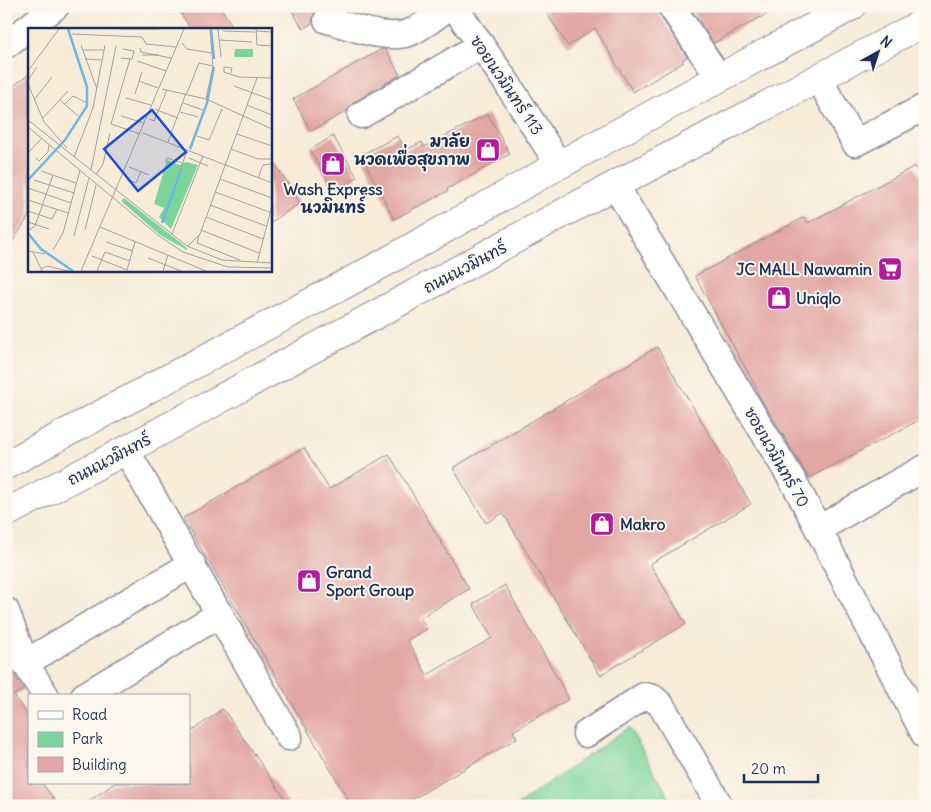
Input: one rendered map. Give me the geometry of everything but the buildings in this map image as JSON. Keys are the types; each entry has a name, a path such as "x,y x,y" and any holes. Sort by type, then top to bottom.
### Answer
{"main road":[{"path":"6,464 375,268 559,165 852,6"},
{"name":"ถนนนวมินทร์","path":"6,513 615,185 925,22"}],"street":[{"path":"6,45 56,6"},
{"path":"327,20 384,35 397,35 411,32 452,6"},
{"name":"ซอยนวมินทร์ 113","path":"452,6 481,46 559,165"},
{"path":"671,6 719,78"},
{"path":"361,115 481,46"},
{"path":"819,79 855,143 925,107"},
{"name":"ซอยนวมินทร์ 70","path":"615,185 797,488 925,735"},
{"path":"126,450 290,737"},
{"path":"819,529 925,468"},
{"path":"25,663 192,564"},
{"path":"6,611 25,663 45,694"},
{"path":"87,694 220,614"},
{"path":"586,734 644,696 653,698 661,705 720,806"}],"green space":[{"path":"629,727 674,806 516,806"}],"place":[{"name":"มาลัย นวดเพื่อสุขภาพ","path":"488,150"},
{"name":"Wash Express นวมินทร์","path":"333,164"},
{"name":"JC MALL Nawamin","path":"890,269"},
{"name":"Uniqlo","path":"779,298"},
{"name":"Makro","path":"602,524"},
{"name":"Grand Sport Group","path":"309,581"}]}
